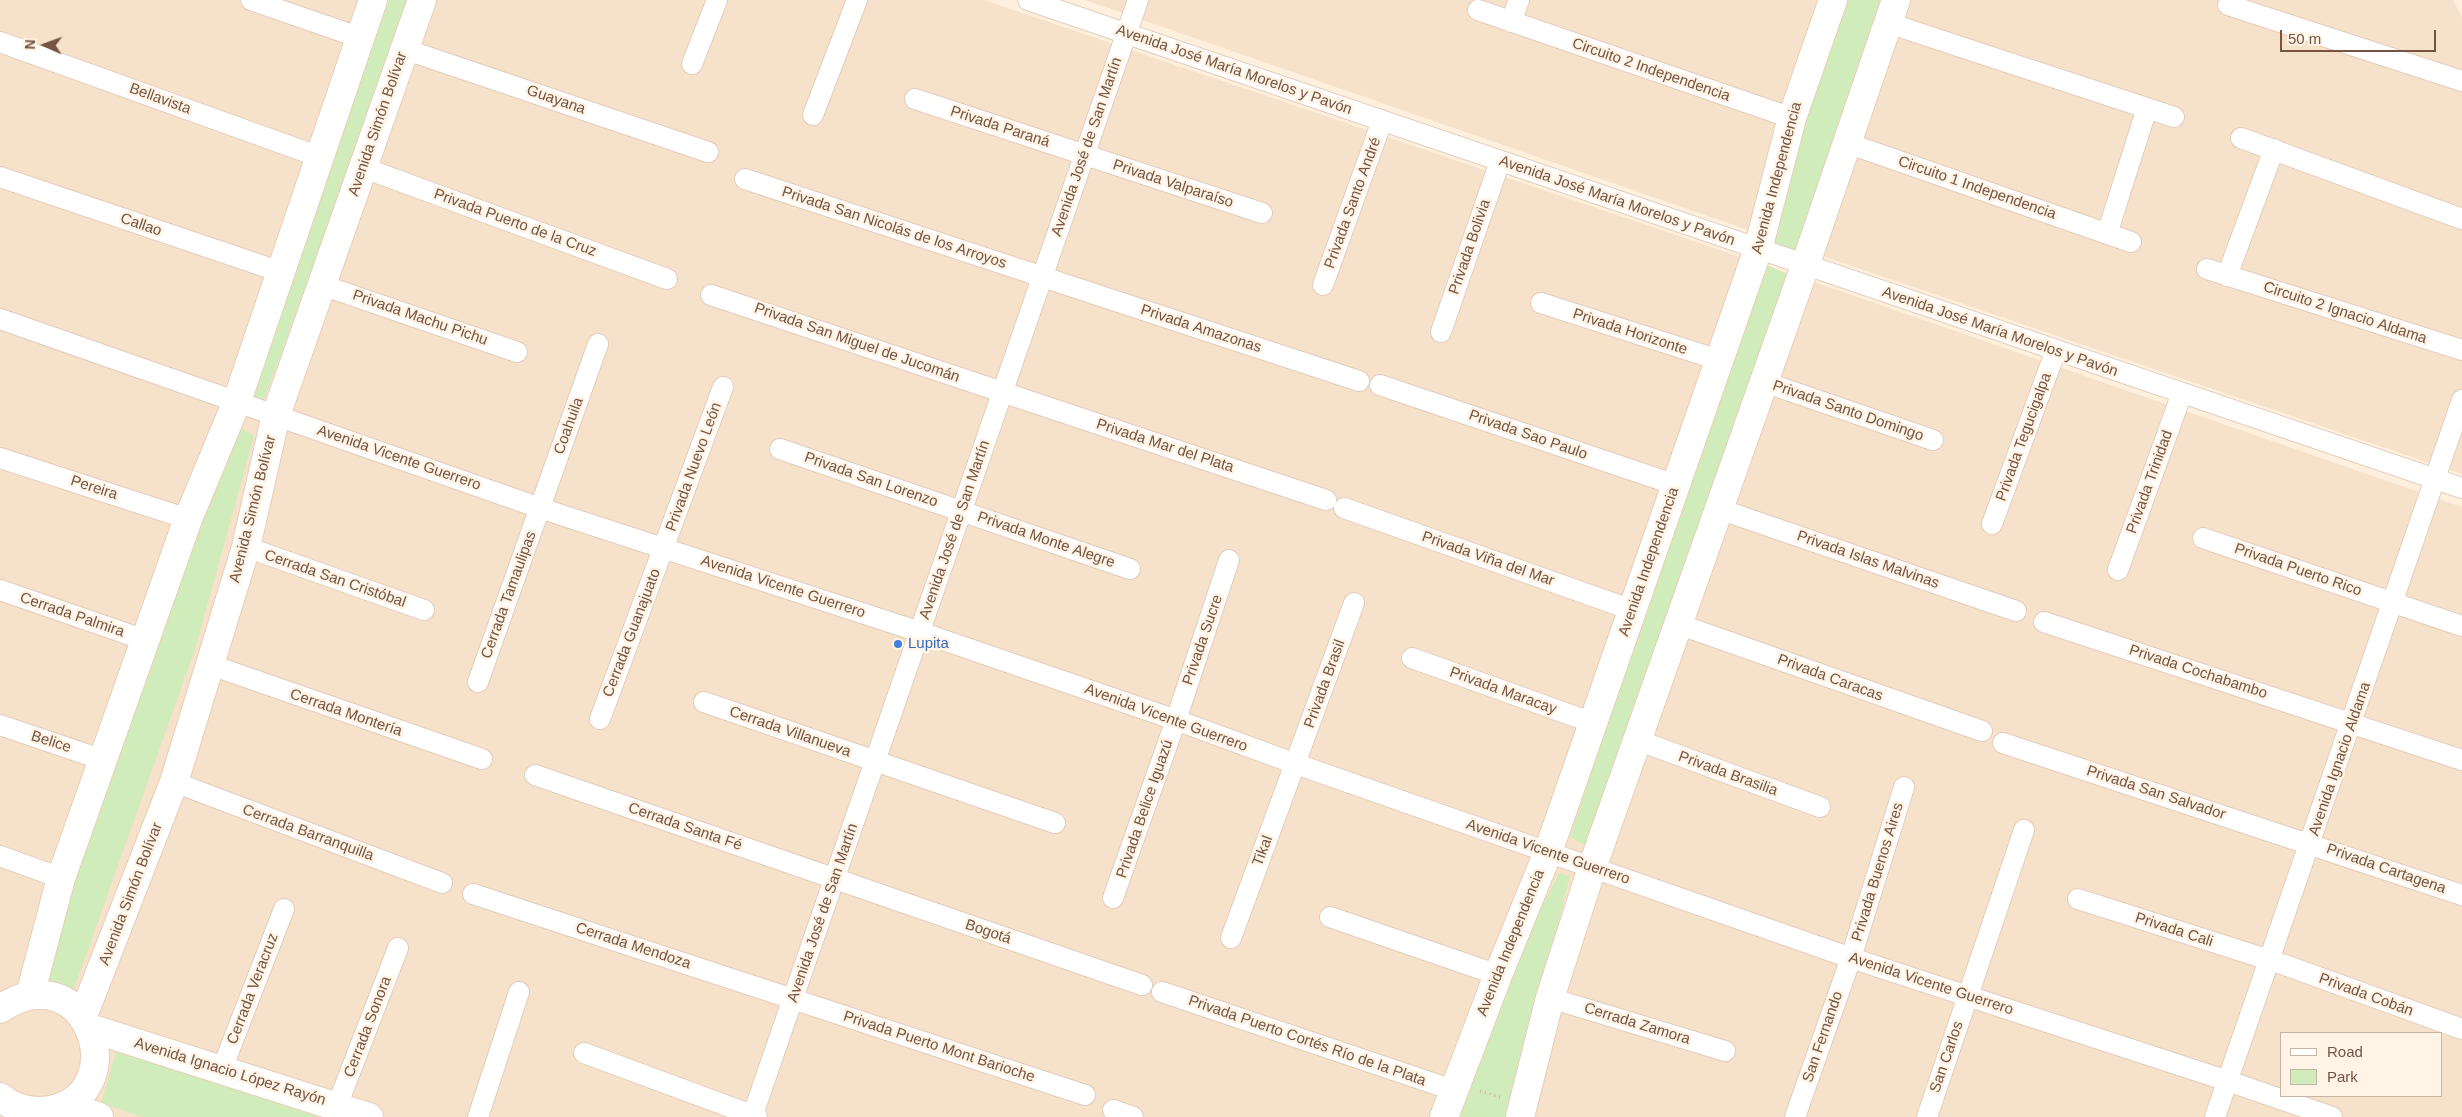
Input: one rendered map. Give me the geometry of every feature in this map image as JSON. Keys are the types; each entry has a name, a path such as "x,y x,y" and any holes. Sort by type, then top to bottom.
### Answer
{"main road":[{"path":"11,1001 61,878 188,519 237,402 373,0"},
{"name":"Avenida Simón Bolívar","path":"87,1022 174,782 212,665 246,547 276,415 422,0"},
{"name":"Avenida Independencia","path":"1444,1117 1454,1087 1548,852 1758,250 1792,118 1833,0"},
{"path":"1523,1113 1550,998 1592,868 1805,266 1892,11"},
{"name":"Avenida Ignacio López Rayón","path":"11,1001 50,996 68,1004 87,1022 222,1069 370,1117"},
{"path":"59,1110 80,1094 90,1080 95,1063 95,1045 87,1022"},
{"path":"0,1097 6,1102 22,1109 40,1112 59,1110 99,1117"}],"street":[{"path":"251,0 360,38"},
{"path":"692,64 718,0"},
{"path":"813,115 857,0"},
{"name":"Avenida José María Morelos y Pavón","path":"1028,0 2462,488"},
{"name":"Avenida José de San Martín","path":"754,1116 1138,0"},
{"path":"1511,22 1519,0"},
{"path":"2228,5 2250,6 2462,82"},
{"name":"Circuito 2 Independencia","path":"1478,10 1792,118"},
{"path":"1892,11 2147,108 2174,116"},
{"name":"Bellavista","path":"0,42 320,157"},
{"name":"Guayana","path":"404,49 708,152"},
{"name":"Privada Paraná","path":"915,99 1084,155"},
{"path":"2106,234 2147,108"},
{"name":"Privada Santo André","path":"1324,285 1382,121"},
{"path":"2242,138 2462,219"},
{"name":"Circuito 1 Independencia","path":"1847,143 2131,242"},
{"path":"2227,276 2274,149"},
{"name":"Privada Valparaíso","path":"1084,155 1262,213"},
{"name":"Privada Bolivia","path":"1441,332 1500,162"},
{"name":"Privada Puerto de la Cruz","path":"364,168 667,279"},
{"name":"Callao","path":"0,177 282,272"},
{"name":"Privada San Nicolás de los Arroyos","path":"745,178 1042,276"},
{"name":"Circuito 2 Ignacio Aldama","path":"2207,269 2462,350"},
{"name":"Privada Amazonas","path":"1042,276 1359,381"},
{"name":"Privada Machu Pichu","path":"322,285 517,352"},
{"name":"Privada San Miguel de Jucomán","path":"711,295 1003,392"},
{"name":"Privada Horizonte","path":"1541,303 1719,360"},
{"name":"Avenida Vicente Guerrero","path":"0,319 540,508 920,632 1176,720 1296,764 1851,958 2228,1081 2332,1117"},
{"name":"Coahuila","path":"540,508 598,344"},
{"name":"Privada Tegucigalpa","path":"1992,524 2056,350"},
{"name":"Privada Santo Domingo","path":"1764,382 1932,440"},
{"name":"Privada Sao Paulo","path":"1380,385 1676,485"},
{"name":"Privada Nuevo León","path":"665,548 723,387"},
{"name":"Privada Mar del Plata","path":"1003,392 1335,504"},
{"name":"Privada Trinidad","path":"2118,570 2182,393"},
{"name":"Avenida Ignacio Aldama","path":"2215,1117 2437,479 2462,400"},
{"name":"Privada San Lorenzo","path":"780,449 961,511"},
{"name":"Pereira","path":"0,458 188,519"},
{"name":"Privada Viña del Mar","path":"1335,504 1632,610"},
{"name":"Cerrada Tamaulipas","path":"478,682 540,508"},
{"name":"Privada Islas Malvinas","path":"1719,508 2016,611"},
{"name":"Privada Monte Alegre","path":"961,511 1130,569"},
{"name":"Privada Puerto Rico","path":"2203,538 2462,626"},
{"name":"Cerrada San Cristóbal","path":"246,547 424,610"},
{"name":"Cerrada Guanajuato","path":"600,719 665,548"},
{"name":"Privada Sucre","path":"1176,720 1230,560"},
{"name":"Cerrada Palmira","path":"0,590 145,640"},
{"name":"Privada Brasil","path":"1296,764 1354,604"},
{"name":"Privada Cochabambo","path":"2044,622 2462,760"},
{"name":"Privada Caracas","path":"1678,624 1982,731"},
{"name":"Privada Maracay","path":"1412,658 1593,723"},
{"name":"Cerrada Montería","path":"212,665 482,759"},
{"name":"Cerrada Villanueva","path":"704,702 1055,824"},
{"name":"Privada Belice Iguazú","path":"1113,898 1176,720"},
{"name":"Belice","path":"0,725 102,760"},
{"name":"Privada Brasilia","path":"1637,740 1820,807"},
{"name":"Privada San Salvador","path":"2003,743 2310,843"},
{"name":"Tikal","path":"1230,938 1296,764"},
{"name":"Cerrada Santa Fé","path":"535,775 834,879"},
{"name":"Cerrada Barranquilla","path":"174,782 442,883"},
{"name":"Privada Buenos Aires","path":"1851,958 1904,787"},
{"name":"San Carlos","path":"1927,1117 2024,830"},
{"name":"Privada Cartagena","path":"2310,843 2462,895"},
{"path":"0,856 61,878"},
{"name":"Bogotá","path":"834,879 1142,985"},
{"name":"Cerrada Mendoza","path":"473,894 793,999"},
{"name":"Privada Cali","path":"2078,899 2270,960"},
{"name":"Cerrada Veracruz","path":"222,1069 284,909"},
{"path":"1330,917 1498,975"},
{"name":"Cerrada Sonora","path":"337,1106 398,948"},
{"name":"San Fernando","path":"1795,1117 1851,958"},
{"name":"Privada Cobán","path":"2270,960 2462,1029"},
{"path":"478,1117 519,992"},
{"name":"Privada Puerto Cortés Río de la Plata","path":"1162,992 1454,1087"},
{"name":"Cerrada Zamora","path":"1550,998 1725,1051"},
{"name":"Privada Puerto Mont Barioche","path":"793,999 1085,1095"},
{"path":"584,1053 754,1116"},
{"path":"1113,1110 1133,1117"}],"path":[{"path":"1454,1087 1523,1113"}],"shaded area":[{"path":"0,0 984,0 1820,284 2462,507 2462,1117 0,1117"},
{"path":"1085,0 2453,0 2462,17 2462,474 1846,264"}],"green space":[{"path":"389,0 410,0 264,400 249,399"},
{"path":"1845,0 1881,0 1795,252 1771,242 1802,123"},
{"path":"1763,263 1787,274 1588,847 1570,837"},
{"path":"241,428 254,436 195,649 73,991 33,984 195,530"},
{"path":"1559,873 1570,876 1516,1088 1506,1117 1456,1117 1507,978"},
{"path":"117,1049 318,1117 142,1117 101,1103"}],"place":[{"name":"Lupita","path":"898,644"}]}
